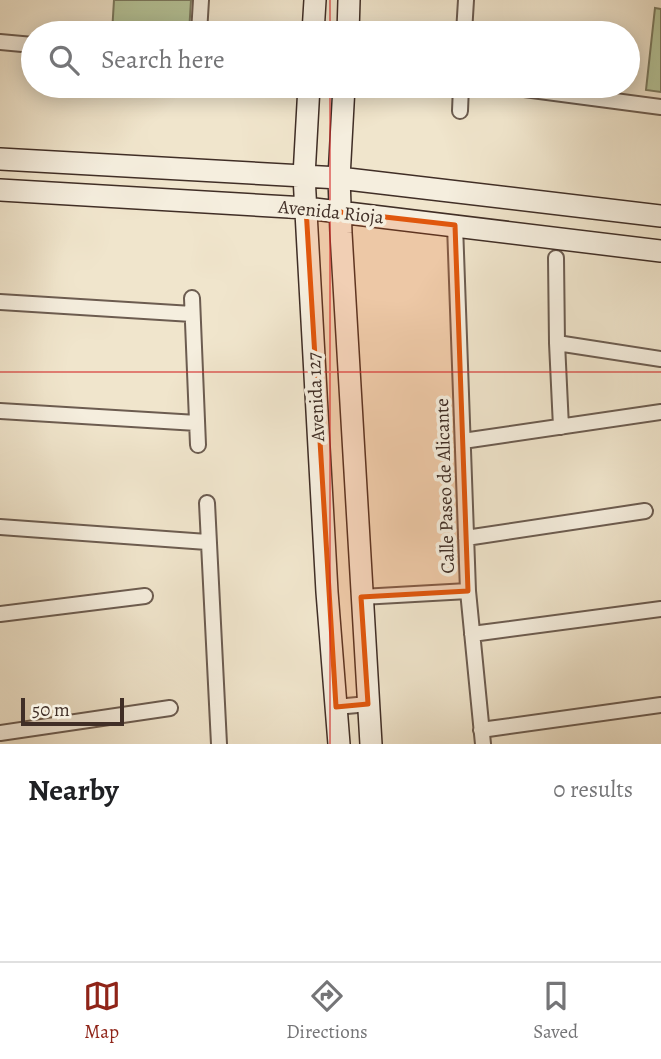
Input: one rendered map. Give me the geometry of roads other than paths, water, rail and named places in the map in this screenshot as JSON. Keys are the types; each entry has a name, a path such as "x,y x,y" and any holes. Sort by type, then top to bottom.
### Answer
{"main road":[{"path":"314,21 315,0"},
{"path":"348,21 349,0"},
{"name":"Avenida 127","path":"308,98 304,176 327,592 339,744"},
{"name":"Avenida 127","path":"343,98 340,212 371,744"},
{"name":"Avenida Rioja","path":"0,159 339,178 661,216"},
{"name":"Avenida Rioja","path":"0,190 306,208 455,225 556,248 661,251"},
{"path":"556,248 560,204"}],"street":[{"path":"200,21 201,0"},
{"path":"465,21 466,0"},
{"path":"0,42 21,44"},
{"path":"460,111 461,98"},
{"path":"592,98 661,107"},
{"name":"Calle Paseo de Alicante","path":"455,225 468,590 482,737"},
{"path":"556,248 561,426"},
{"path":"192,298 198,445"},
{"path":"0,302 192,314"},
{"path":"557,343 661,359"},
{"path":"0,411 197,423"},
{"path":"463,440 661,412"},
{"path":"207,503 219,744"},
{"path":"466,538 645,512"},
{"path":"0,527 207,542"},
{"path":"361,597 468,590"},
{"path":"0,614 145,596"},
{"path":"472,634 661,609"},
{"path":"336,707 368,704"},
{"path":"482,737 661,705"},
{"path":"0,733 170,709"}]}
